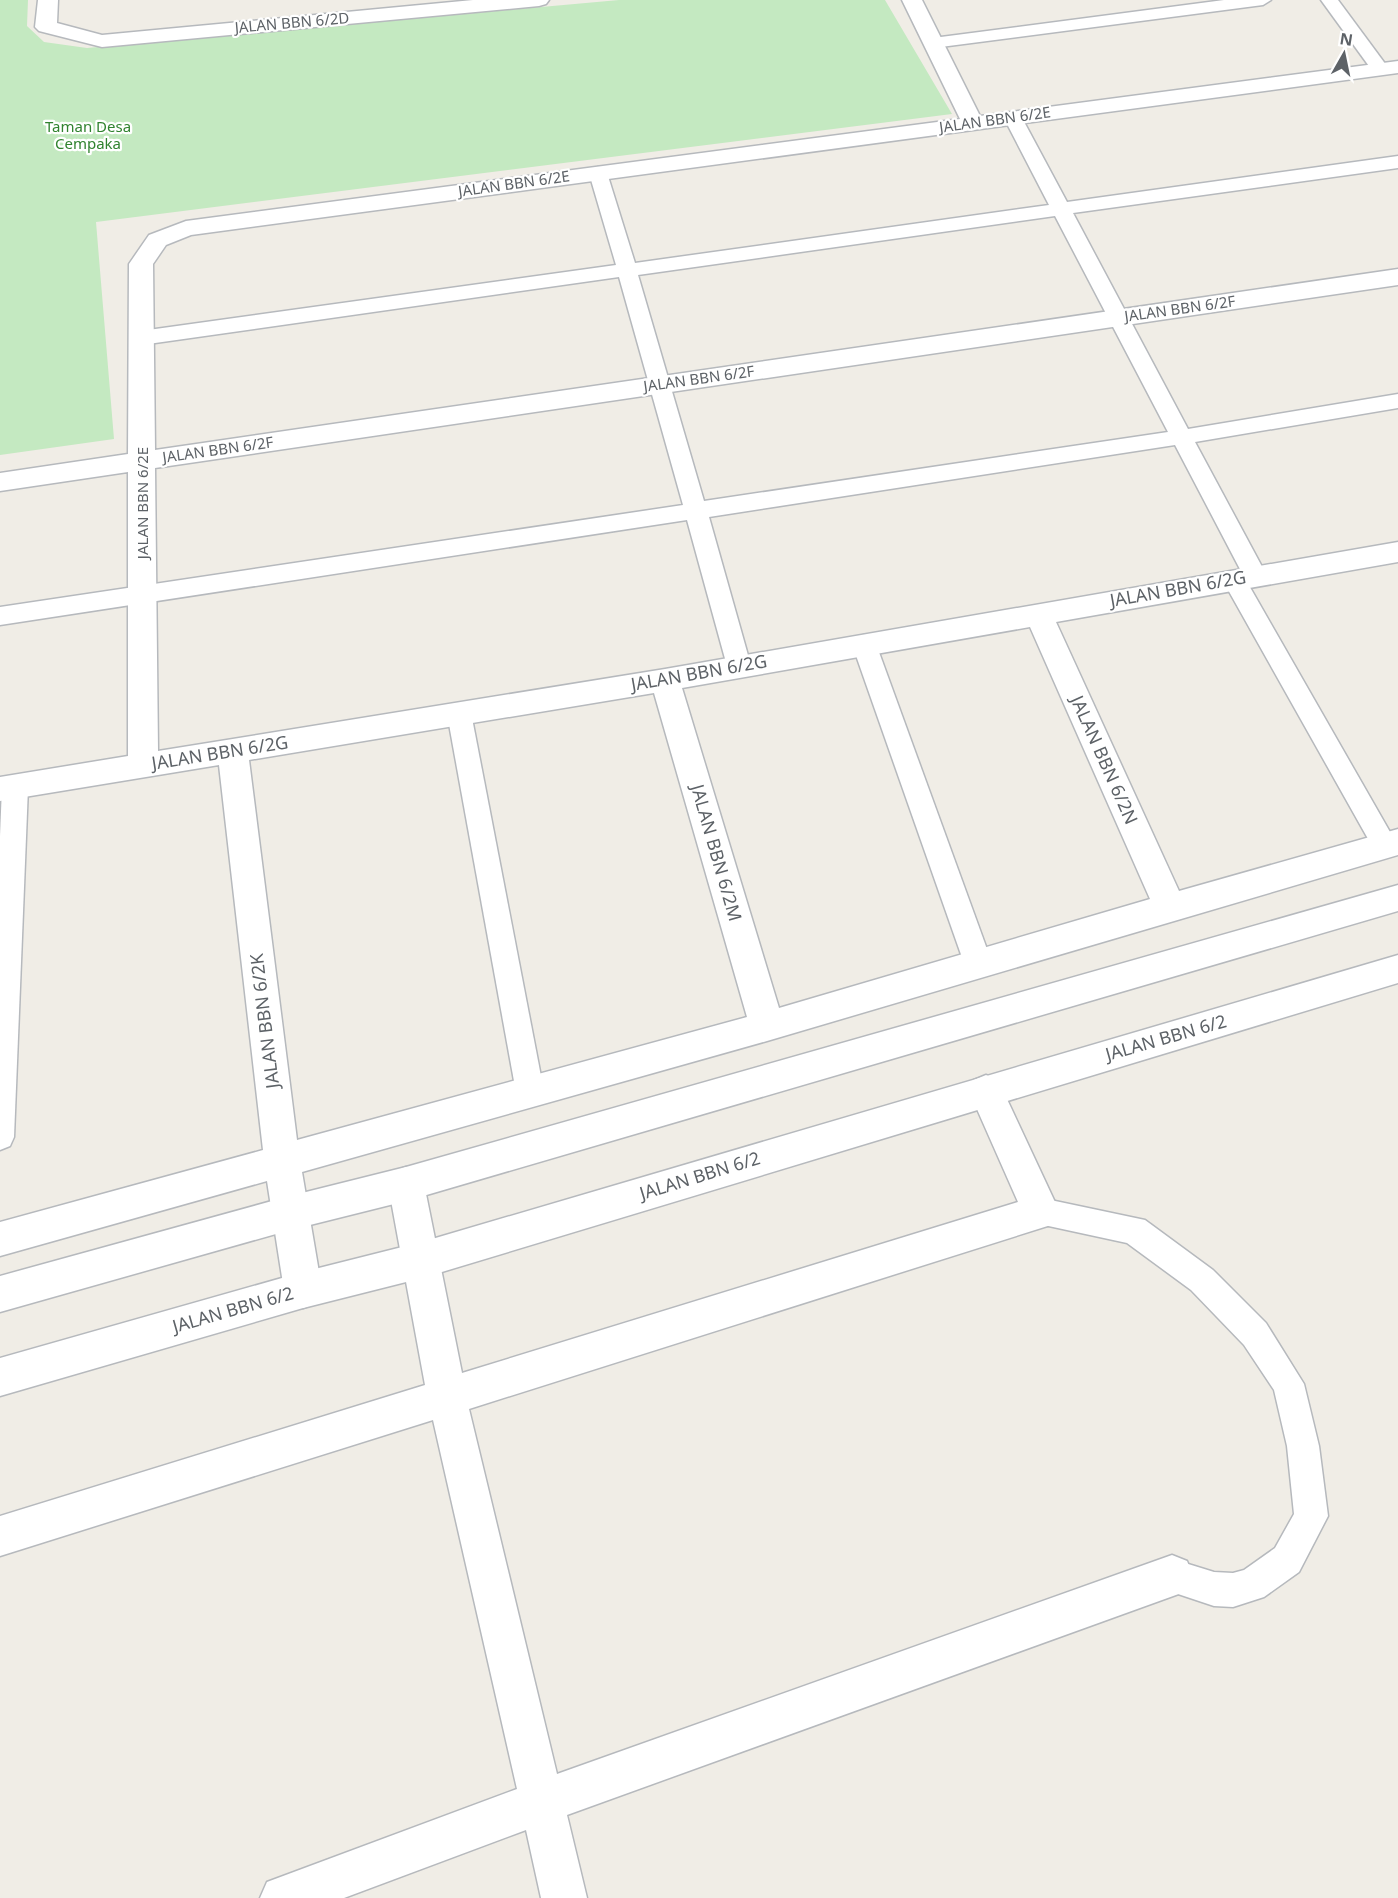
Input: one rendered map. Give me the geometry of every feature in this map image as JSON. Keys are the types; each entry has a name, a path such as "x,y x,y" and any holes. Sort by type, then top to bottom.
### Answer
{"street":[{"name":"JALAN BBN 6/2D","path":"48,0 46,27 102,41 457,4 539,0"},
{"path":"912,0 973,123"},
{"name":"JALAN BBN 6/2E","path":"143,765 141,264 157,240 186,228 1389,68"},
{"name":"JALAN BBN 6/2F","path":"0,482 1398,277"},
{"name":"JALAN BBN 6/2G","path":"8,788 664,680 1398,552"},
{"name":"JALAN BBN 6/2N","path":"1038,613 1170,907"},
{"name":"JALAN BBN 6/2M","path":"664,680 767,1026"},
{"name":"JALAN BBN 6/2K","path":"233,751 282,1161 303,1290"},
{"path":"0,1239 767,1026 1392,844"},
{"path":"0,1294 406,1184 1398,898"},
{"name":"JALAN BBN 6/2","path":"0,1377 303,1290 422,1260 1398,969"},
{"path":"0,1536 1041,1212 986,1091"},
{"path":"406,1184 447,1396 564,1898"},
{"path":"283,1898 541,1802 1172,1576"}],"lane":[{"path":"933,43 1263,0"},
{"path":"1329,0 1389,68"},
{"path":"1013,118 1182,437 1244,578 1392,844"},
{"path":"141,338 628,272 1061,207 1398,162"},
{"path":"598,173 661,385 739,666"},
{"path":"0,616 1182,437 1398,401"},
{"path":"864,644 978,963"},
{"path":"459,714 530,1092"},
{"path":"0,1137 8,788"},
{"path":"1041,1212 1134,1230 1202,1280 1255,1334 1288,1384 1303,1446 1311,1516 1287,1560 1252,1585 1233,1590 1214,1589 1172,1576"}],"green space":[{"name":"Taman Desa Cempaka","path":"0,0 28,0 27,26 44,42 87,48 619,0 885,0 952,114 96,222 114,439 0,455"}]}
